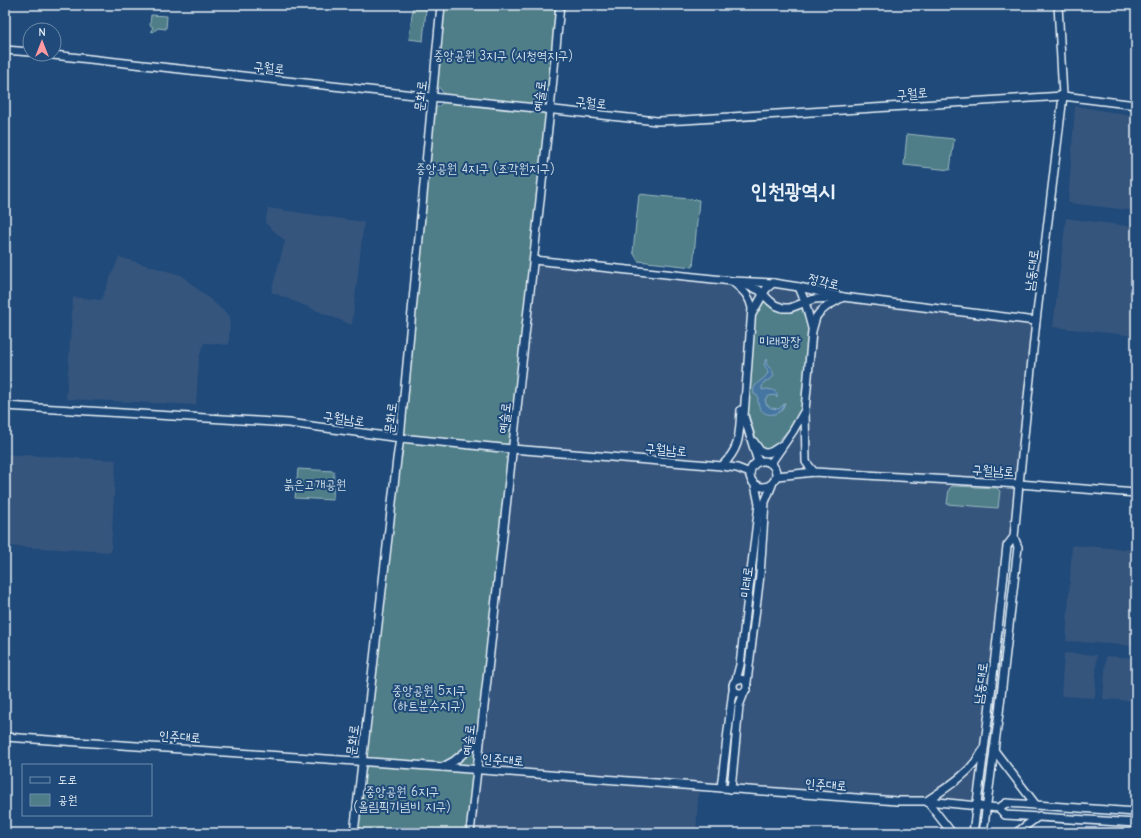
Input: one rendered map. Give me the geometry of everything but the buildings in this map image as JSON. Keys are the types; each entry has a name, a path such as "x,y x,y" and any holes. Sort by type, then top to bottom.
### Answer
{"main road":[{"name":"문화로","path":"354,833 400,438 441,5"},
{"name":"예술로","path":"470,833 534,260 560,5"},
{"name":"남동대로","path":"983,833 1018,547 1014,537 1019,484 1036,321 1063,96 1058,5"},
{"path":"5,50 22,51"},
{"name":"구월로","path":"62,56 550,110 670,121 1063,96 1136,105"},
{"name":"정각로","path":"534,260 732,281 773,283 798,287 843,298"},
{"path":"732,281 747,295 752,308 744,416 758,462"},
{"name":"정각로","path":"732,281 759,290 775,305 783,308 790,308 814,299 843,298"},
{"path":"751,316 766,289 773,283"},
{"path":"798,287 805,302 812,330"},
{"path":"814,472 806,462 805,410 812,330 816,317 826,306 843,298 1036,321"},
{"path":"722,466 731,458 738,444 742,408 745,403"},
{"name":"구월남로","path":"5,406 289,423 400,438 512,449 722,466 737,468 750,473"},
{"path":"771,463 793,431 805,410"},
{"path":"750,437 761,452 766,454 785,443"},
{"path":"765,461 771,463 776,469 777,476 772,485 762,488 755,485 751,480 750,473 752,466 758,462 765,461"},
{"name":"구월남로","path":"777,476 814,472 1019,484 1136,493"},
{"name":"미래로","path":"736,680 740,665 759,504 755,485"},
{"name":"미래로","path":"747,682 760,574 766,502 772,485"},
{"name":"남동대로","path":"973,833 997,642 1007,546 1014,537"},
{"path":"721,788 733,684 736,680 742,679 747,682 747,688 739,706 731,789"},
{"path":"733,690 738,693 744,693"},
{"name":"인주대로","path":"5,737 477,769 897,801 927,801 1000,808 1006,803 1136,812"},
{"path":"443,767 454,761 480,740"},
{"path":"952,833 927,801 963,776 978,760 984,748"},
{"path":"994,750 1036,805"},
{"name":"인주대로","path":"1000,808 1005,815 1136,823"},
{"path":"1016,833 1039,816"}],"shaded area":[{"path":"1075,106 1136,116 1136,211 1068,203"},
{"path":"268,208 364,222 352,325 271,292 285,241 265,223"},
{"path":"1066,218 1136,227 1136,336 1053,327"},
{"path":"119,257 181,275 230,316 229,345 204,343 199,358 196,405 66,399 73,297 101,300"},
{"path":"534,260 773,283 843,297 1036,321 976,806 699,786 696,833 470,833"},
{"path":"766,359 768,360 766,364 772,370 774,375 772,378 763,383 762,390 773,390 777,393 777,398 775,395 769,396 765,399 766,404 771,408 779,409 785,403 782,410 772,414 764,413 761,410 758,402 758,396 754,394 754,387 768,373 764,365"},
{"path":"5,454 116,460 111,552 5,546"},
{"path":"1072,545 1136,550 1136,646 1066,641"},
{"path":"1064,653 1097,655 1095,698 1061,696"},
{"path":"1106,656 1136,658 1136,701 1103,699"}],"green space":[{"path":"441,5 560,5 551,98 537,108 550,110 513,441 505,448 512,449 470,833 357,833 403,441 408,439 401,427 431,112 448,99 434,81"},
{"path":"413,7 426,9 423,41 409,39"},
{"path":"151,15 167,16 166,29 158,28 153,32 151,31 153,27 150,25"},
{"path":"907,134 954,139 950,170 904,165"},
{"path":"639,194 699,200 693,267 638,261 633,252"},
{"name":"미래광장","path":"763,294 783,308 805,302 812,331 805,410 772,449 766,450 761,448 756,438 745,403 751,315"},
{"name":"붉은고개공원","path":"298,469 334,471 333,500 295,498"},
{"path":"952,486 997,488 1000,491 998,508 947,504 949,489"}],"district":[{"name":"인천광역시","path":"793,191"}],"park label":[{"name":"중앙공원 3지구 (시청역지구)","path":"503,55"},
{"name":"중앙공원 4지구 (조각원지구)","path":"485,168"},
{"name":"중앙공원 5지구 (하트분수지구)","path":"429,698"},
{"name":"중앙공원 6지구 (올림픽기념비 지구)","path":"402,798"}]}
